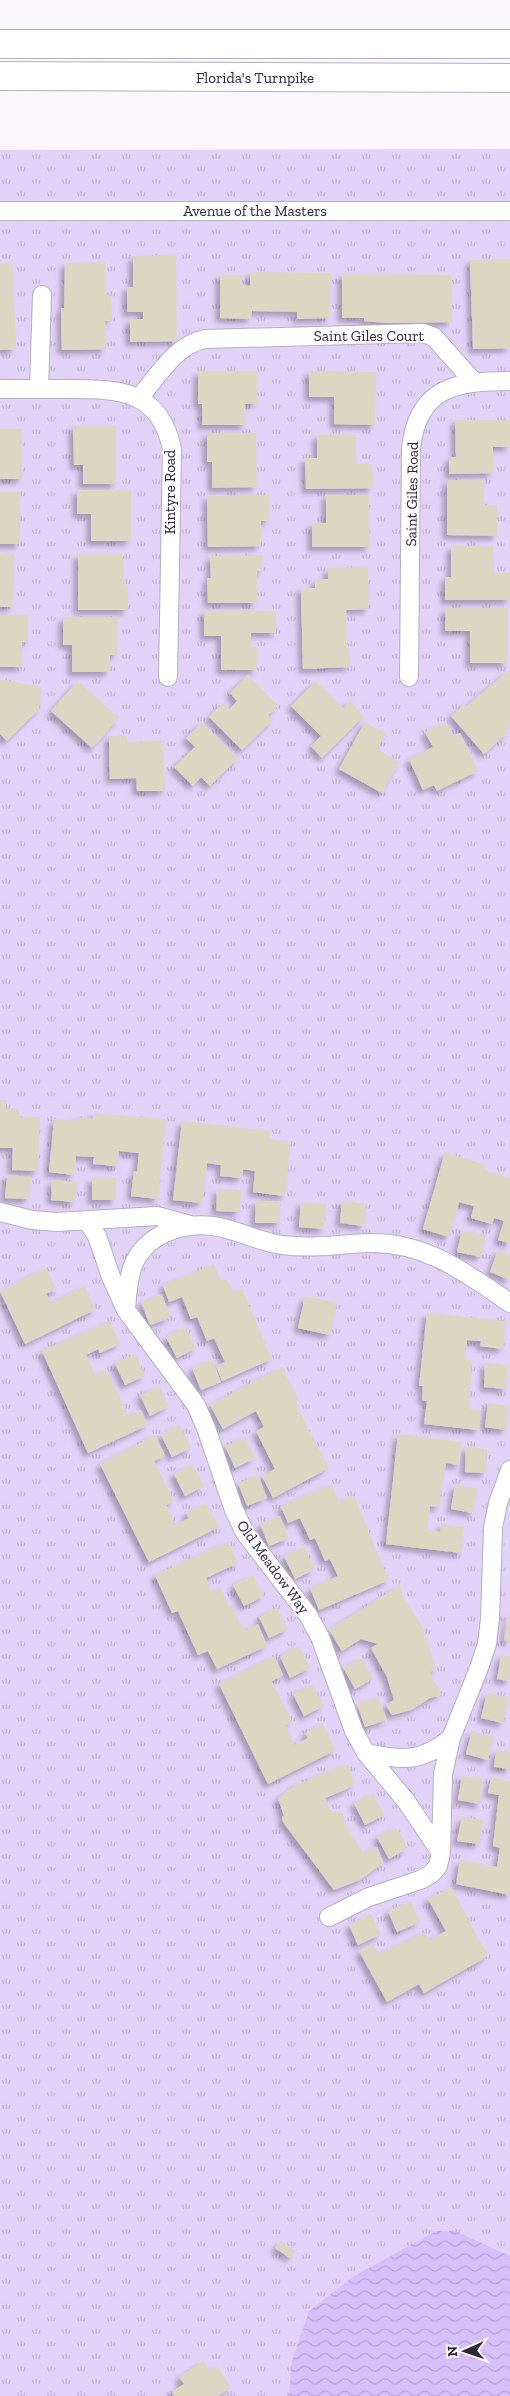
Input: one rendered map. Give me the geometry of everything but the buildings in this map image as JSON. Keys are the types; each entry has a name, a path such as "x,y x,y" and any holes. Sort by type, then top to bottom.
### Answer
{"highway":[{"path":"0,44 510,44"},
{"name":"Florida's Turnpike","path":"0,76 510,78"}],"street":[{"name":"Avenue of the Masters","path":"0,211 510,211"},
{"path":"39,389 42,295"},
{"name":"Saint Giles Court","path":"138,398 182,348 193,341 423,333 434,337 473,381"},
{"name":"Saint Giles Road","path":"409,677 412,436 421,413 448,388 473,381 510,381"},
{"name":"Kintyre Road","path":"0,389 105,389 119,391 138,398 158,415 169,437 172,449 168,677"},
{"path":"0,1212 32,1220 57,1222 157,1216 193,1226"},
{"name":"Old Meadow Way","path":"87,1221 97,1236 111,1277 126,1310 196,1404 234,1510 245,1533 308,1615 320,1637 348,1719 366,1753 406,1802 441,1853"},
{"path":"126,1310 132,1267 146,1246 155,1238 172,1230 193,1226 214,1226 281,1245 306,1247 371,1243 421,1250 450,1263 510,1303"},
{"path":"329,1917 369,1897 420,1880 431,1874 438,1866 441,1853 443,1774 451,1738 487,1644 490,1619 493,1528 498,1503 510,1470"},
{"path":"366,1753 398,1759 411,1759 439,1748 451,1738"}],"green space":[{"path":"510,149 510,2396 0,2396 0,150"}],"water":[{"path":"436,2231 455,2231 510,2256 510,2396 289,2396 292,2361 309,2311 354,2276"}]}
